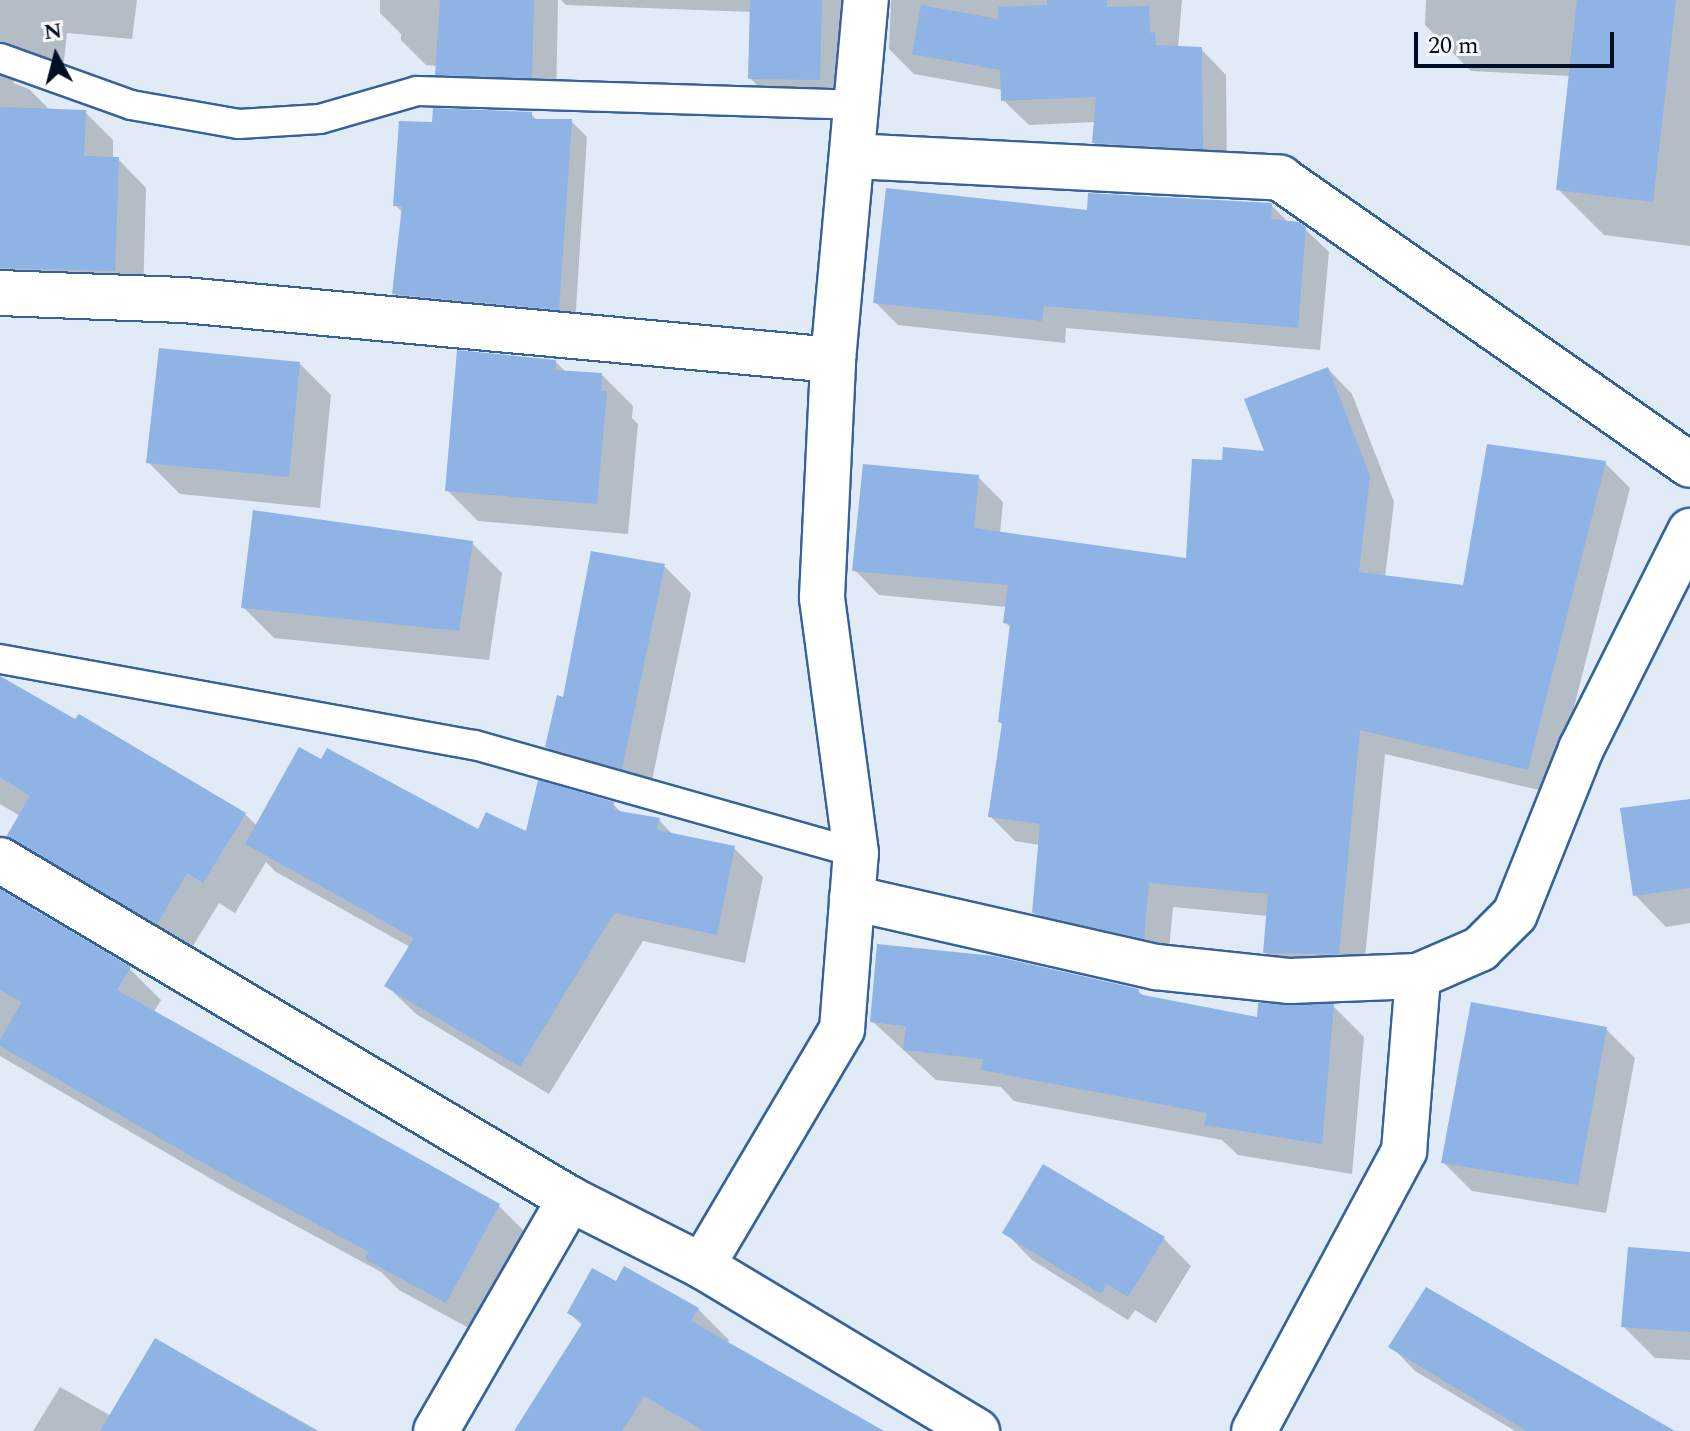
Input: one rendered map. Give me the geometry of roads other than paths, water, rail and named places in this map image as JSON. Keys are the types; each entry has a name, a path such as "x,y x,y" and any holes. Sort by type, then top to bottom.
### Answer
{"street":[{"path":"702,1266 842,1029 856,853 822,597 833,360 866,0"},
{"path":"852,156 1280,178 1690,465"},
{"path":"0,293 184,300 833,360"},
{"path":"852,898 1156,967 1290,981 1418,976 1480,949 1515,914 1581,749 1690,531"},
{"path":"0,860 570,1199 702,1266 977,1431"},
{"path":"1254,1431 1404,1151 1418,976"},
{"path":"436,1431 570,1199"}],"lane":[{"path":"0,58 131,105 239,124 320,119 417,91 856,105"},
{"path":"0,659 475,745 856,853"}]}
